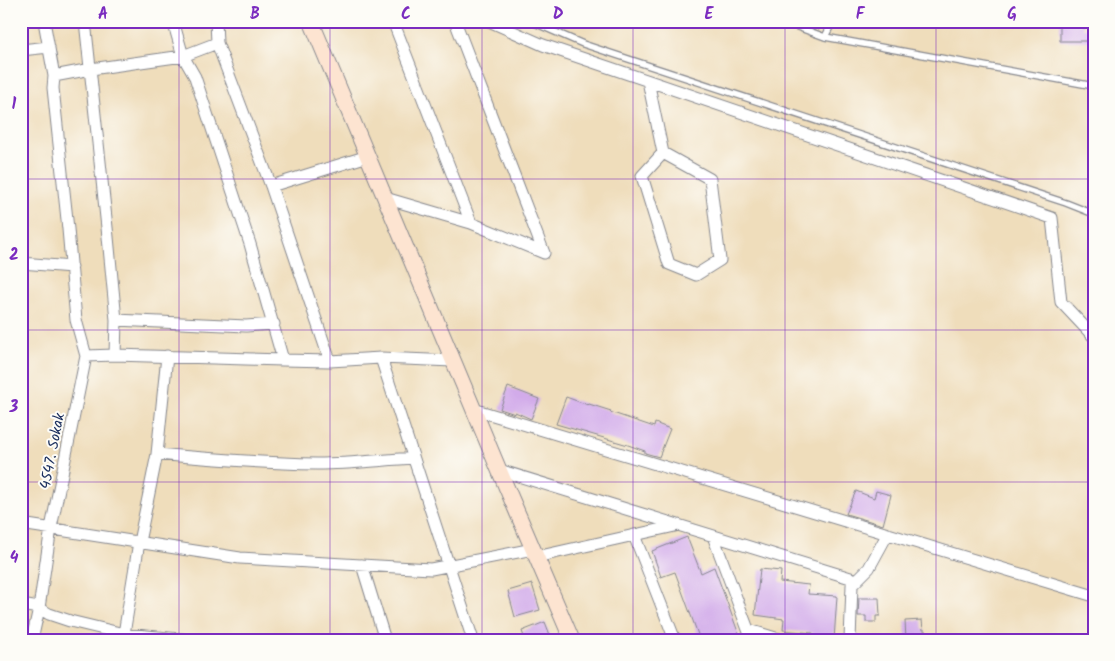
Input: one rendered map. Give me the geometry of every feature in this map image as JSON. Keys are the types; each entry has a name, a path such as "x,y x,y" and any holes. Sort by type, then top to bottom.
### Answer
{"main road":[{"path":"311,21 572,640"}],"street":[{"path":"44,21 54,76 53,88 76,320 86,356 167,356 330,361 381,358 453,361"},
{"path":"85,21 116,320 115,355"},
{"path":"173,21 183,56 195,77 250,244 283,360"},
{"path":"216,21 217,42 271,186 330,361"},
{"path":"394,21 471,223"},
{"path":"385,198 471,223 544,252 455,21"},
{"path":"488,21 543,45 1052,218 1061,302 1094,337"},
{"path":"54,76 183,56 217,42"},
{"path":"21,50 49,47"},
{"path":"648,81 663,153 710,179 720,260 696,275 669,264 642,176 663,153"},
{"path":"271,186 368,156"},
{"path":"21,263 72,267"},
{"path":"116,320 246,326 274,324"},
{"name":"4547. Sokak","path":"32,640 39,608 51,528 86,356"},
{"path":"124,637 139,542 157,454 167,356"},
{"path":"381,358 474,640"},
{"path":"473,409 1094,596"},
{"path":"157,454 319,464 413,458"},
{"path":"499,470 856,580"},
{"path":"21,524 240,558 431,569 534,553 634,535 677,525"},
{"path":"634,535 675,640"},
{"path":"850,640 852,585 869,568 887,535"},
{"path":"712,536 750,635 782,640"},
{"path":"362,565 385,640"},
{"path":"21,605 39,608 70,621 124,637 191,640"}],"lane":[{"path":"530,21 583,44 1057,200 1094,214"},
{"path":"781,21 825,37 1094,86"},
{"path":"825,37 833,21"}],"building":[{"path":"1060,23 1083,23 1083,28 1094,28 1094,41 1060,41"},
{"path":"508,387 539,399 531,419 515,412 515,414 500,409"},
{"path":"566,397 654,427 655,423 670,429 659,457 628,445 556,424"},
{"path":"856,491 874,498 876,491 891,495 883,525 846,514"},
{"path":"687,537 701,573 714,567 741,640 700,640 675,572 661,577 652,551"},
{"path":"760,569 781,571 780,582 809,585 808,594 837,596 834,640 813,640 813,633 783,630 784,619 755,615"},
{"path":"532,584 540,610 515,617 508,591"},
{"path":"859,598 879,598 880,616 876,616 876,622 866,622 866,616 858,616"},
{"path":"922,620 925,640 906,640 905,621"},
{"path":"545,622 552,640 525,640 522,631"}]}
